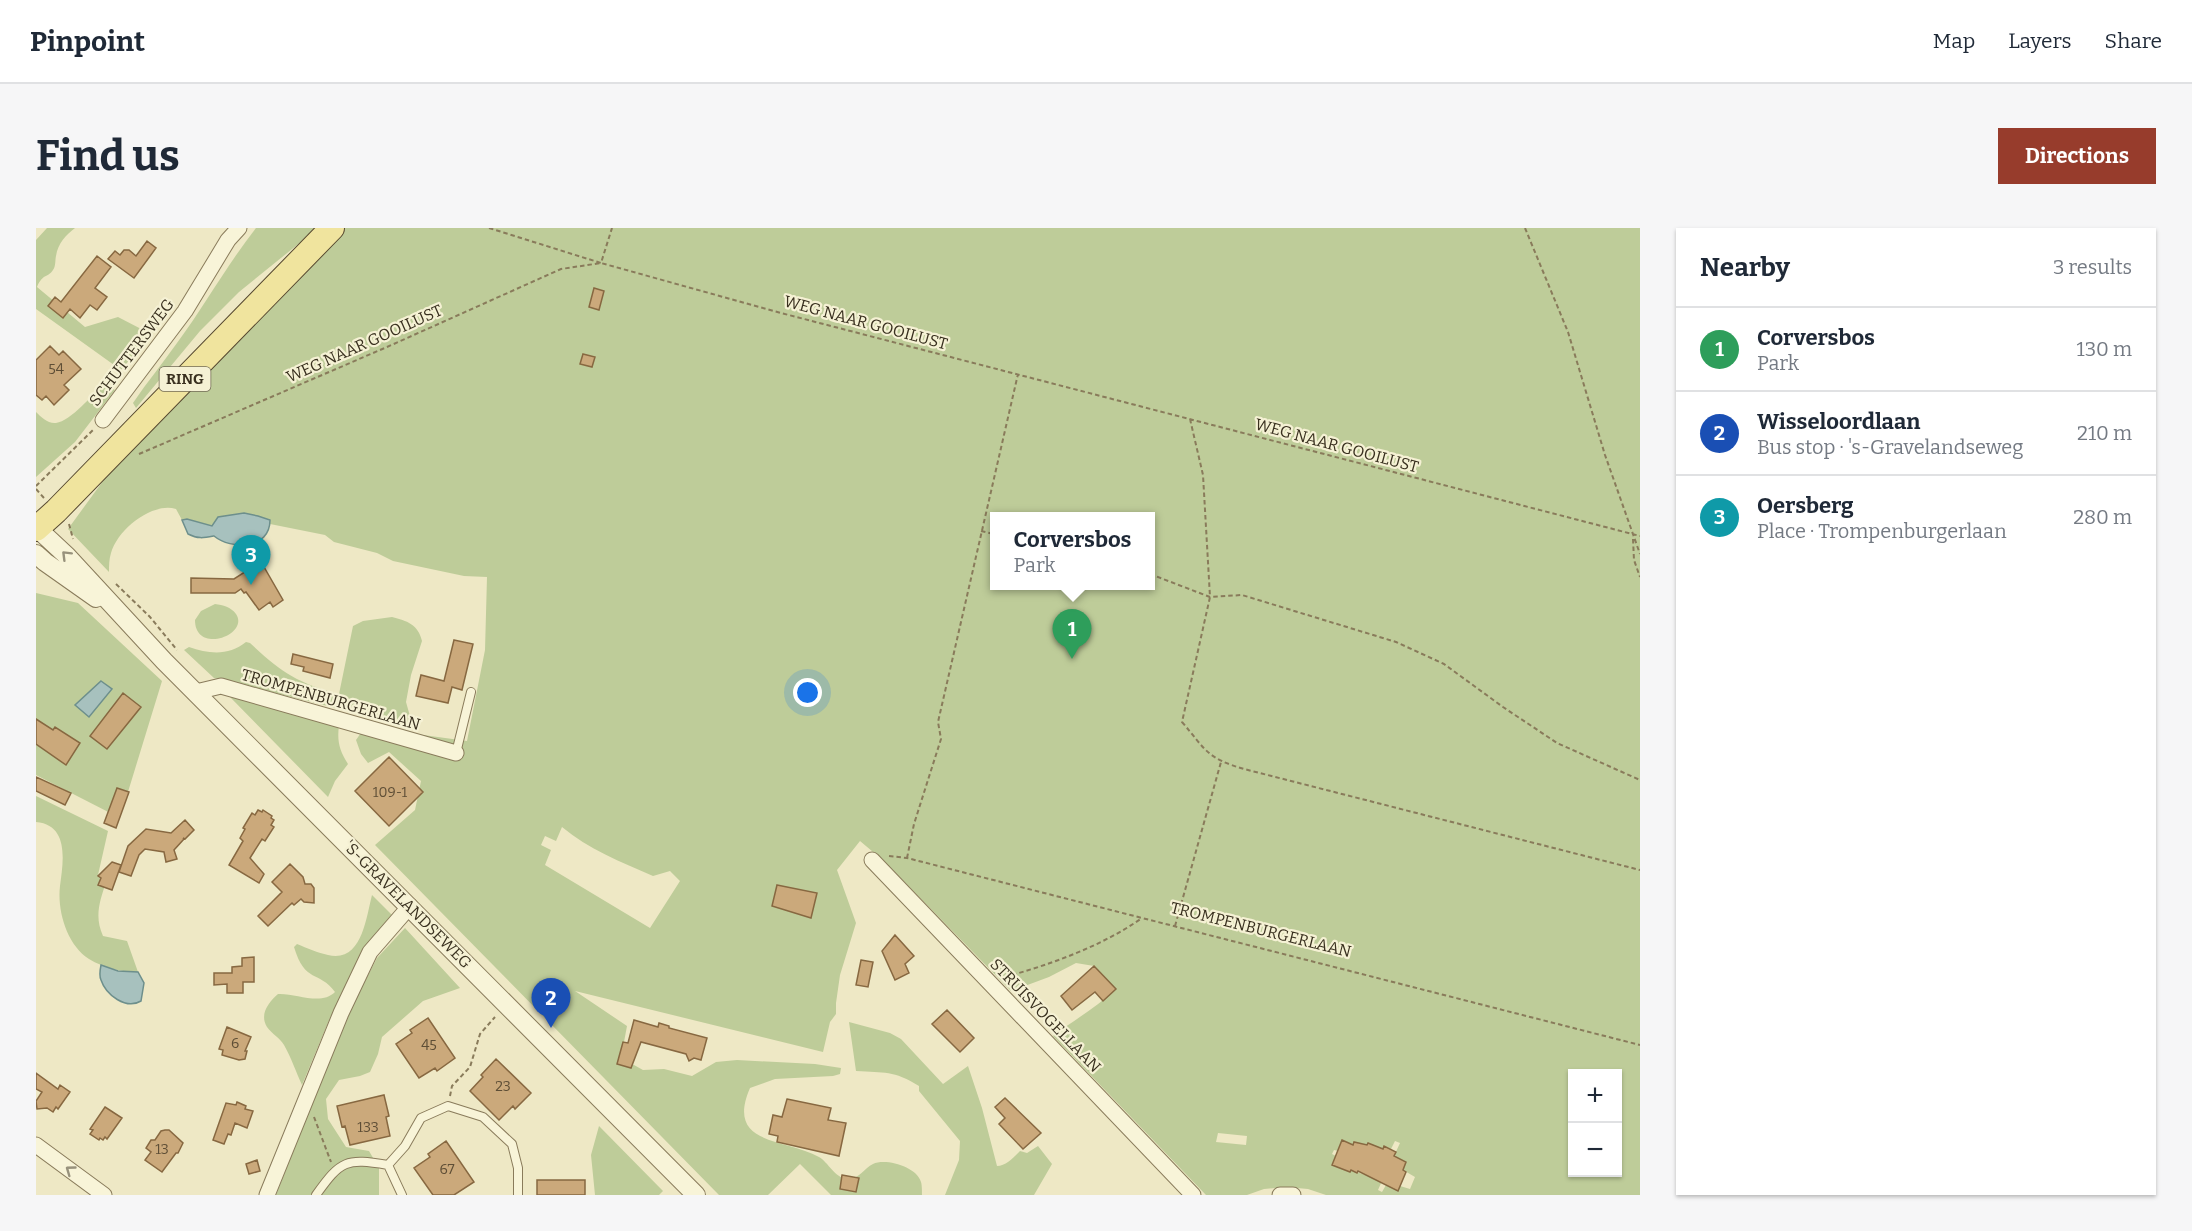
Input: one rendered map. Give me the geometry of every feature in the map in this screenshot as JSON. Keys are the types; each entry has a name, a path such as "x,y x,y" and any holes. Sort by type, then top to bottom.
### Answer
{"main road":[{"name":"RING","path":"36,528 56,511 332,228"}],"street":[{"name":"SCHUTTERSWEG","path":"103,420 185,311 228,240 239,228"},
{"name":"'S-GRAVELANDSEWEG","path":"36,528 67,556 196,692 696,1195"},
{"name":"'S-GRAVELANDSEWEG","path":"36,554 120,614"},
{"name":"TROMPENBURGERLAAN","path":"196,692 221,686 456,753"},
{"name":"STRUISVOGELLAAN","path":"872,860 1193,1195"},
{"path":"267,1195 341,1012 370,952 410,906"},
{"path":"36,1145 104,1195"},
{"path":"1280,1195 1293,1195"}],"lane":[{"path":"456,753 471,692"},
{"path":"388,1165 405,1146 421,1118 448,1107 483,1117 512,1144 518,1168 518,1195"},
{"path":"316,1195 334,1170 357,1160 388,1165"},
{"path":"388,1165 402,1195"}],"path":[{"path":"489,228 601,264 612,228"},
{"path":"1525,228 1568,332 1605,455 1640,554"},
{"name":"WEG NAAR GOOILUST","path":"114,451 126,460 561,269 601,264 1640,536"},
{"path":"907,858 917,813 940,739 938,722 1018,374"},
{"path":"1190,419 1203,475 1210,597 1182,722 1205,751 1221,762 1640,870"},
{"name":"SCHUTTERSWEG","path":"36,486 103,420"},
{"path":"981,531 990,533"},
{"path":"1633,534 1634,560 1640,577"},
{"path":"1155,576 1210,597 1242,595 1396,642 1444,664 1557,743 1640,780"},
{"path":"1175,926 1221,762"},
{"name":"TROMPENBURGERLAAN","path":"872,860 885,855 907,858 1640,1045"},
{"path":"989,982 1036,969 1120,933 1142,918"},
{"path":"448,1107 452,1086 470,1066 480,1034 498,1012"},
{"path":"307,1097 334,1170"}],"green space":[{"path":"47,228 75,228 61,243 53,270 41,280 37,287 85,327 118,317 145,331 161,316 164,319 121,370 36,309 36,240"},
{"path":"256,228 318,228 239,292 200,331 136,408 133,403"},
{"path":"339,228 1640,228 1640,1195 1326,1195 1308,1189 1286,1187 1264,1189 1247,1195 1206,1195 1053,1036 1116,989 1094,966 1076,963 1049,977 1011,991 885,862 860,841 837,870 856,923 840,975 836,1014 830,1022 823,1052 575,991 627,1026 624,1042 625,1060 643,1070 664,1069 692,1076 716,1062 737,1060 815,1064 841,1068 840,1074 833,1076 775,1079 750,1088 744,1107 745,1121 762,1137 819,1157 843,1178 855,1178 879,1162 900,1165 914,1172 921,1182 922,1192 922,1195 831,1195 800,1164 768,1195 719,1195 375,845 415,810 421,781 389,752 368,763 361,754 356,740 365,727 467,741 485,650 487,577 464,576 393,561 377,553 334,542 325,535 270,524 270,521 244,513 218,517 212,526 187,519 182,520 176,509 167,508 147,514 128,527 111,553 109,572 68,529 111,470","holes":["562,827 617,860 653,876 670,871 680,881 650,928 545,865 551,850 541,845 545,836 556,841","1218,1133 1247,1136 1246,1145 1216,1142","1343,1140 1353,1145 1354,1142 1367,1145 1368,1143 1373,1145 1372,1149 1381,1153 1384,1146 1391,1149 1395,1141 1400,1143 1394,1156 1406,1162 1403,1170 1415,1177 1410,1189 1400,1186 1398,1190 1386,1185 1382,1192 1378,1190 1382,1181 1332,1165 1336,1156 1332,1154 1334,1150 1338,1151"]},
{"path":"104,384 115,390 75,442 36,477 36,412 50,422 62,421 75,412"},
{"path":"36,593 78,603 162,681 120,818 36,775"},
{"path":"215,604 232,610 238,622 236,629 229,634 212,639 203,637 197,631 195,620 201,611"},
{"path":"392,617 415,627 422,641 411,675 406,702 413,727 214,678 184,650 189,647 204,651 226,652 246,642 250,643 290,675 339,694 353,626 363,621"},
{"path":"230,697 339,725 339,745 348,764 335,781 328,797"},
{"path":"36,796 108,831 98,875 106,882 99,909 100,929 103,936 127,941 138,972 113,969 89,959 81,953 69,936 62,916 59,896 62,846 55,830 36,822"},
{"path":"372,895 393,916 365,953 330,1018 302,1085 284,1045 267,1027 264,1017 266,1009 278,994 316,999 335,992 329,985 303,967 294,947 297,944 328,955 339,956 348,952 360,937"},
{"path":"405,928 460,988 423,1001 382,1037 370,1072 339,1080 326,1099 328,1119 346,1147 369,1151 379,1168 379,1195 276,1195 344,1022 377,958"},
{"path":"849,1022 890,1033 901,1039 943,1084 968,1066 997,1166 1007,1163 1020,1151 1027,1153 1038,1146 1052,1164 1034,1195 945,1195 959,1160 960,1141 919,1091 919,1086 895,1075 856,1071"},
{"path":"599,1126 663,1191 659,1195 595,1195 591,1155"}],"water":[{"path":"244,513 270,520 264,537 257,542 239,545 221,541 214,536 201,538 192,536 188,534 182,520 187,519 212,526 218,517"},
{"path":"101,681 112,689 89,717 75,705"},
{"path":"101,965 118,971 138,972 144,983 141,1001 129,1004 112,996 100,978"}],"building":[{"path":"147,241 156,248 134,278 108,259 115,251 120,255 124,250 129,250 136,256"},
{"path":"97,256 111,267 95,288 107,297 97,310 90,305 80,318 70,309 63,318 48,306 55,297 61,302"},
{"path":"594,288 604,291 599,310 589,307"},
{"path":"50,346 59,355 63,351 81,369 64,385 69,390 54,405 46,396 42,400 36,395 36,360"},
{"path":"583,354 595,357 592,367 580,364"},
{"path":"254,559 260,567 264,567 283,600 273,607 270,602 259,610 246,592 244,593 241,589 235,593 191,593 191,578 234,579 248,570 245,566"},
{"path":"454,640 473,644 462,690 452,687 448,703 416,696 421,675 444,681"},
{"path":"293,654 333,664 330,678 303,671 304,667 291,664"},
{"path":"123,693 141,707 107,749 90,736"},
{"path":"36,719 53,730 55,727 80,743 66,765 36,744"},
{"path":"389,757 423,792 389,826 355,791"},
{"path":"36,777 71,793 65,805 36,791"},
{"path":"117,788 129,792 116,828 104,823"},
{"path":"258,810 262,812 263,810 274,820 271,825 274,827 265,841 262,839 250,858 264,874 259,883 229,865 243,841 240,838 245,829 243,828 252,813 255,815"},
{"path":"185,820 194,830 185,839 183,838 174,850 177,859 166,862 164,852 145,849 139,855 131,876 119,872 128,846 146,829 171,833"},
{"path":"112,862 121,865 112,890 98,885 101,878 98,876"},
{"path":"290,864 303,877 305,884 311,884 314,888 314,903 304,902 301,899 294,905 292,903 268,926 258,916 282,892 272,882"},
{"path":"777,885 817,893 811,918 772,906"},
{"path":"895,935 914,956 905,964 909,973 895,980 882,951"},
{"path":"254,957 254,982 243,982 243,993 227,993 227,984 214,985 214,973 232,973 232,967 242,966 242,958"},
{"path":"861,960 873,962 868,987 856,985"},
{"path":"1094,966 1116,989 1103,1001 1095,992 1072,1010 1061,996"},
{"path":"947,1010 974,1038 960,1052 932,1024"},
{"path":"428,1018 455,1058 437,1071 435,1068 419,1078 396,1044 412,1033 410,1030"},
{"path":"634,1020 658,1027 659,1023 707,1038 701,1060 694,1058 689,1061 686,1054 641,1042 631,1068 617,1064 623,1042 628,1043"},
{"path":"227,1027 251,1037 245,1051 247,1051 245,1059 239,1060 222,1055 223,1050 219,1049"},
{"path":"496,1059 531,1093 515,1109 513,1106 499,1120 470,1091"},
{"path":"36,1073 58,1089 60,1085 70,1092 58,1109 56,1107 53,1112 47,1108 37,1109 36,1101 42,1092 36,1089"},
{"path":"384,1095 389,1116 386,1117 390,1136 350,1145 345,1126 342,1127 337,1106"},
{"path":"1005,1098 1041,1133 1023,1149 999,1124 1005,1118 995,1107"},
{"path":"787,1099 831,1108 828,1120 846,1123 839,1156 777,1142 778,1136 769,1134 773,1115 782,1117"},
{"path":"237,1102 246,1106 245,1109 253,1111 247,1128 235,1123 231,1135 228,1134 224,1144 213,1140 226,1103 236,1105"},
{"path":"105,1107 122,1118 107,1139 105,1137 99,1140 90,1134 93,1130 90,1129"},
{"path":"169,1130 183,1143 178,1153 162,1172 145,1160 151,1152 146,1148 151,1140 155,1140 161,1131"},
{"path":"1342,1140 1353,1145 1354,1142 1367,1145 1368,1143 1383,1149 1384,1146 1396,1152 1394,1156 1406,1162 1403,1170 1406,1172 1398,1191 1358,1171 1357,1173 1351,1170 1350,1172 1332,1165"},
{"path":"446,1141 474,1182 454,1195 433,1195 414,1168 430,1157 428,1154"},
{"path":"257,1160 260,1171 249,1174 246,1164"},
{"path":"842,1175 859,1178 856,1192 840,1189"},
{"path":"537,1180 585,1180 585,1195 537,1195"}],"place":[{"name":"Oersberg","path":"251,585"},
{"name":"Corversbos","path":"1072,659"},
{"name":"Wisseloordlaan","path":"551,1028"}]}
